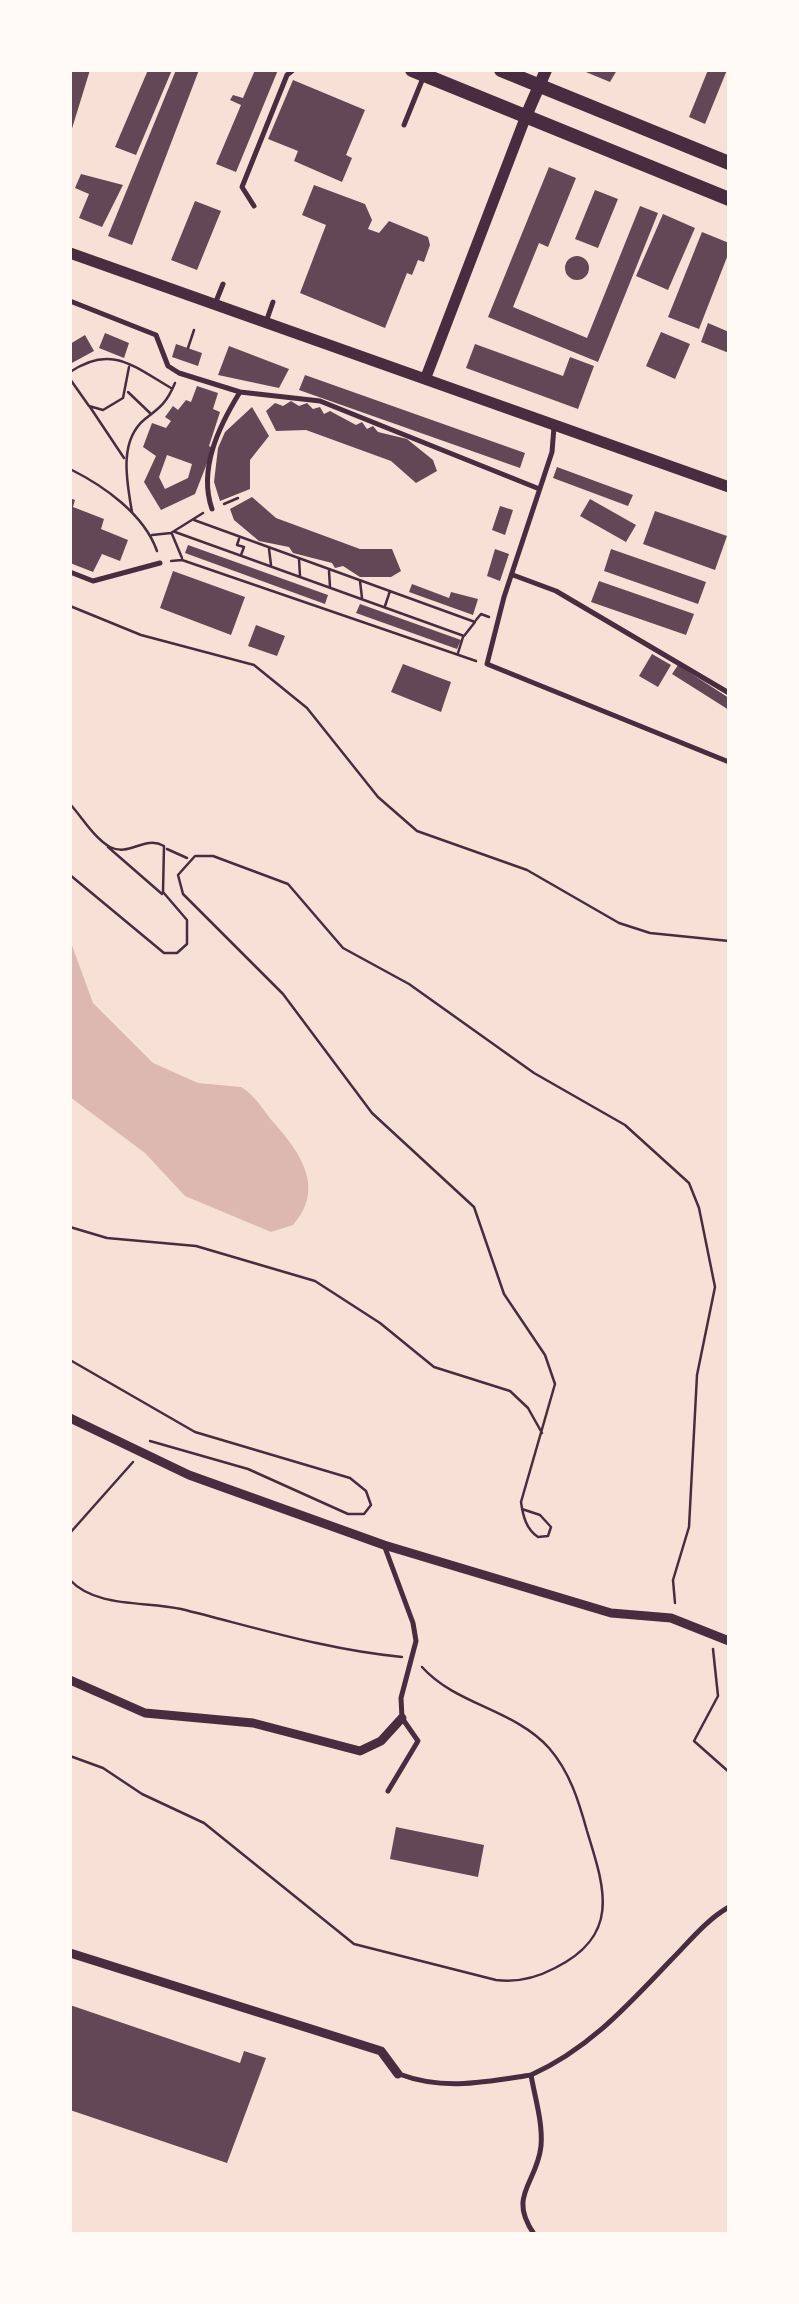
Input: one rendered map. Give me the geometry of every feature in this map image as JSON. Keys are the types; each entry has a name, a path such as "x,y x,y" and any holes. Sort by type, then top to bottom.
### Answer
{"main road":[{"path":"501,70 729,163"},
{"path":"526,116 546,70"},
{"path":"418,72 729,199"}],"street":[{"path":"426,377 526,116"},
{"path":"70,253 729,486"},
{"path":"70,1418 235,1494 384,1545 611,1613 682,1622 729,1641"},
{"path":"70,1680 145,1713 253,1723 360,1752 381,1741 402,1718"},
{"path":"70,1953 381,2052 398,2074"}],"lane":[{"path":"254,206 242,187 287,75 294,70"},
{"path":"404,125 418,72"},
{"path":"215,304 223,284"},
{"path":"70,301 156,335 168,366 178,373 240,392 320,402 537,488"},
{"path":"266,322 273,302"},
{"path":"212,509 205,489 208,470 218,433 240,392"},
{"path":"554,424 552,452 537,488 487,664 729,762"},
{"path":"70,572 93,581 160,563"},
{"path":"512,575 556,590 729,693"},
{"path":"384,1545 414,1623 412,1659 401,1698 402,1718 418,1741 388,1790"},
{"path":"398,2074 425,2084 462,2086 531,2075 564,2060 605,2029 706,1924 729,1907"},
{"path":"531,2075 541,2148 521,2204 522,2216 534,2234"}],"path":[{"path":"188,348 194,330"},
{"path":"70,372 94,357 129,364 172,389 165,405 132,438 126,464"},
{"path":"90,406 110,408 127,391 129,364"},
{"path":"71,381 116,439 126,464 132,513"},
{"path":"127,391 152,415"},
{"path":"70,468 132,513 151,535 160,563 182,560 487,664"},
{"path":"173,533 204,512"},
{"path":"194,520 475,622"},
{"path":"151,535 173,533 464,636"},
{"path":"173,533 182,560"},
{"path":"240,537 237,545 244,547 240,556"},
{"path":"270,548 270,566"},
{"path":"300,558 300,577"},
{"path":"330,570 330,588"},
{"path":"360,581 362,599"},
{"path":"384,607 390,591"},
{"path":"70,606 141,635 254,665 306,708 378,797 417,831 527,870 619,923 650,933 729,941"},
{"path":"458,655 464,636 480,614 498,619"},
{"path":"70,804 100,839 171,904"},
{"path":"100,839 124,850 148,841 190,859 213,856 288,884 343,948 409,984 534,1073 625,1124 671,1162 688,1183 699,1208 714,1287 696,1386 689,1527 673,1580 682,1622"},
{"path":"70,875 170,955 188,944 190,928 163,892 166,848"},
{"path":"190,859 178,875 182,894 283,994 372,1113 474,1207 504,1294 554,1376 554,1400 524,1483 522,1509 530,1531 538,1537 548,1536 551,1527 544,1518 522,1509"},
{"path":"70,1227 107,1238 196,1246 315,1281 380,1323 434,1367 510,1391 534,1416 542,1434"},
{"path":"70,1360 195,1432 350,1478 366,1490 371,1505 364,1514 348,1514 248,1469 154,1440 70,1533"},
{"path":"70,1580 88,1592 124,1602 177,1608 344,1650 412,1659 450,1690 529,1729 570,1778 602,1878 604,1908 586,1947 554,1969 506,1982 354,1944 204,1822 142,1794 103,1768 70,1756"},
{"path":"707,1642 716,1655 718,1696 694,1741 729,1772"}],"shaded area":[{"path":"70,940 93,1003 153,1063 198,1083 241,1087 255,1098 306,1171 308,1198 293,1225 271,1232 185,1196 145,1153 70,1097"}],"building":[{"path":"70,70 90,70 70,135"},
{"path":"148,70 172,70 136,155 115,147"},
{"path":"176,70 199,70 132,245 108,236"},
{"path":"255,70 278,70 236,172 216,164 241,105 230,100 233,95 243,98"},
{"path":"581,70 617,70 610,82"},
{"path":"708,70 727,70 705,124 689,117"},
{"path":"293,80 365,110 346,155 352,158 342,182 294,161 298,151 268,139"},
{"path":"549,167 576,178 548,247 539,243 513,307 587,338 640,206 658,213 598,362 488,317"},
{"path":"81,174 123,185 102,227 79,218 89,194 75,188"},
{"path":"314,185 365,204 372,220 368,229 379,233 389,221 428,237 430,245 424,262 418,260 412,275 407,273 385,328 300,293 326,225 302,215"},
{"path":"595,190 618,199 598,248 575,239"},
{"path":"195,201 221,211 197,270 171,260"},
{"path":"663,214 695,228 668,290 636,276"},
{"path":"702,232 729,243 729,252 699,329 668,317"},
{"path":"577,256 586,259 586,277 577,280 568,277 565,268 568,259"},
{"path":"708,323 729,332 729,353 701,342"},
{"path":"661,332 690,344 675,379 646,366"},
{"path":"105,333 129,343 124,358 99,348"},
{"path":"85,335 94,351 70,364 70,344"},
{"path":"176,344 202,353 198,366 172,357"},
{"path":"475,344 563,376 570,357 594,366 578,409 466,368"},
{"path":"229,346 289,369 279,388 218,375"},
{"path":"305,375 525,453 520,468 299,390"},
{"path":"197,386 218,393 213,409 220,412 209,446 213,448 195,494 161,510 144,482 156,456 143,447 152,423 166,428 171,421 165,417 173,406 178,410 186,400 191,402","holes":["167,455 192,464 188,478 165,489 159,477"]},
{"path":"291,401 299,406 307,403 313,409 320,407 324,414 330,411 356,425 362,422 367,429 373,426 378,432 407,439 433,460 437,471 416,483 391,461 306,430 276,431 266,411 275,403 283,406"},
{"path":"252,407 269,436 250,460 250,489 220,501 214,482 218,448 225,432"},
{"path":"557,467 633,495 628,506 553,478"},
{"path":"252,497 276,518 360,549 392,549 401,571 391,577 360,577 343,566 335,568 332,563 293,553 289,547 259,541 234,520 230,509"},
{"path":"70,498 75,500 73,507 104,519 101,529 128,540 120,561 102,554 93,572 70,563"},
{"path":"590,499 636,525 626,542 580,516"},
{"path":"500,506 513,510 505,535 492,530"},
{"path":"655,511 727,536 715,570 643,544"},
{"path":"188,545 328,595 325,604 185,553"},
{"path":"495,549 509,554 500,581 487,576"},
{"path":"611,549 706,582 698,604 604,571"},
{"path":"173,571 245,597 231,635 160,608"},
{"path":"599,581 694,614 686,635 591,602"},
{"path":"412,584 449,598 451,592 478,599 473,615 409,592"},
{"path":"360,604 461,640 457,649 356,613"},
{"path":"256,625 285,636 277,656 248,646"},
{"path":"652,654 671,665 658,687 639,676"},
{"path":"403,664 451,682 441,712 391,692"},
{"path":"678,665 729,698 729,710 672,674"},
{"path":"396,1827 484,1845 478,1877 390,1859"},
{"path":"70,2005 240,2063 244,2051 266,2058 227,2163 70,2110"}]}
